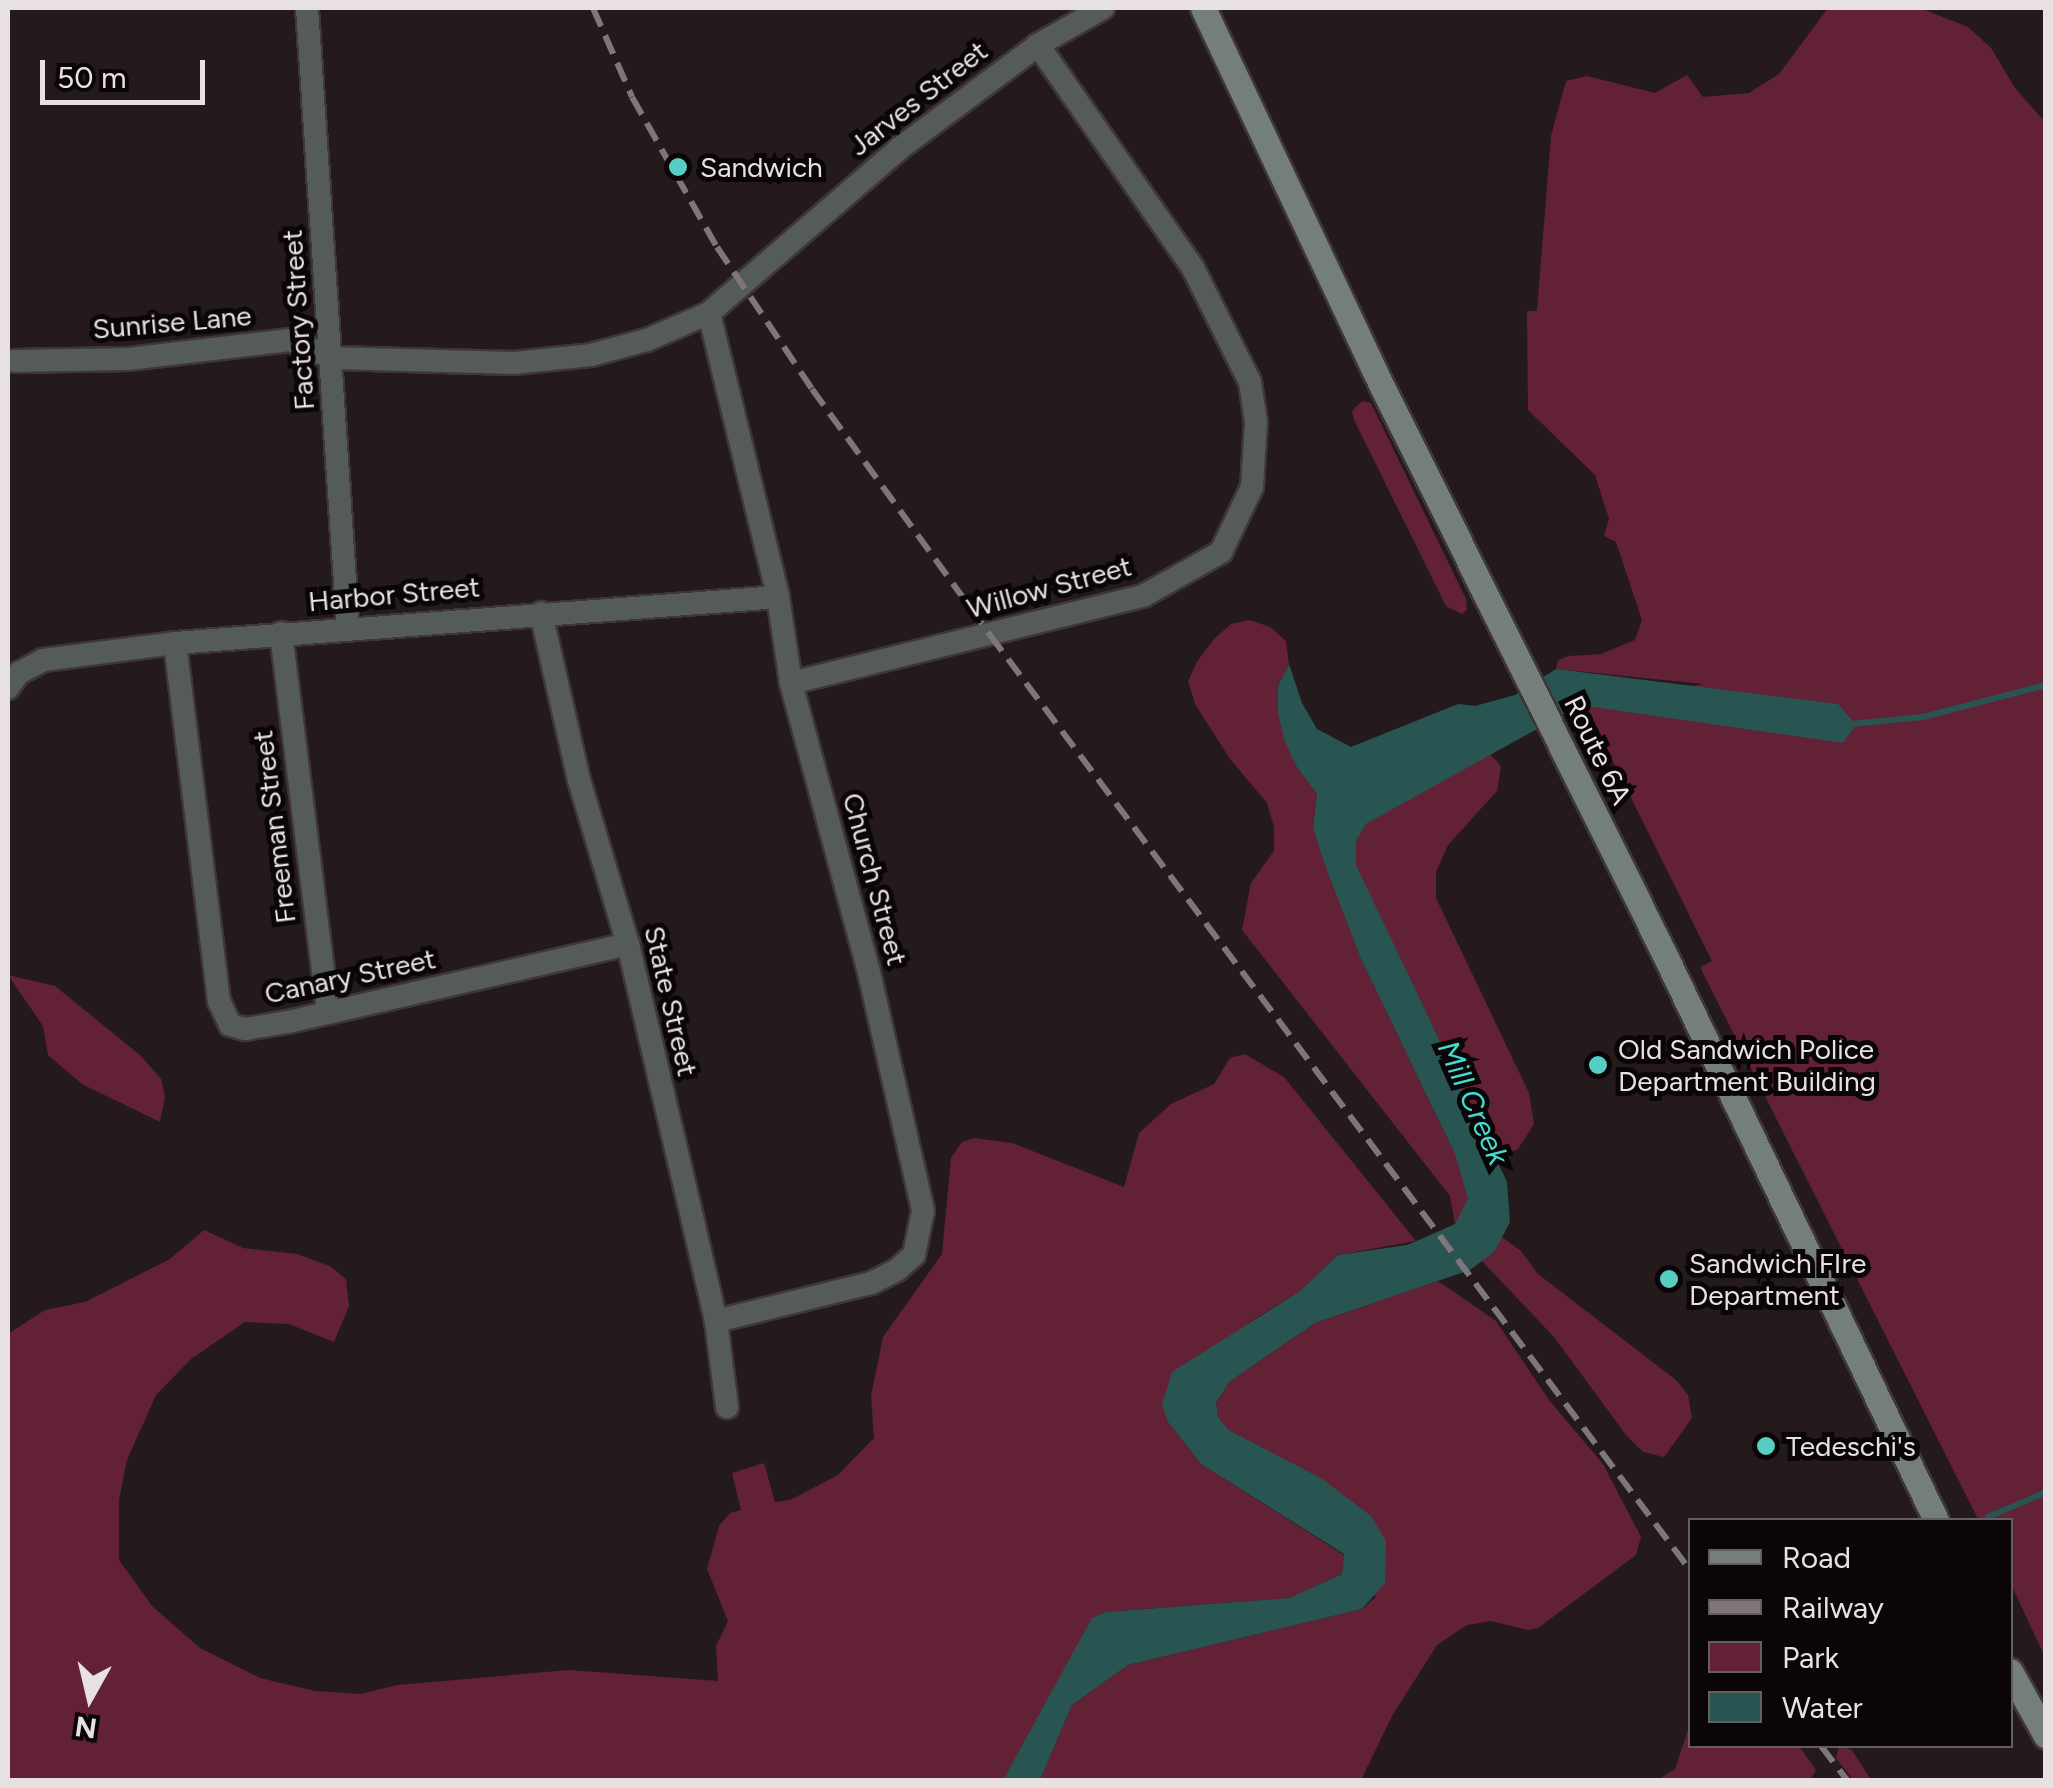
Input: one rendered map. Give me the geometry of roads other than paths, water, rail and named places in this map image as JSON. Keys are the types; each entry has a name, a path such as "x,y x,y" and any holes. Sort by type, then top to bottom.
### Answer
{"main road":[{"name":"Route 6A","path":"1204,8 1375,372 1527,674 1935,1518"},
{"path":"2013,1676 2046,1736"}],"street":[{"name":"Factory Street","path":"307,8 348,628"},
{"name":"Jarves Street","path":"332,358 551,360 622,348 709,312 900,148 1038,45 1069,15 1103,8"},
{"name":"Willow Street","path":"791,684 1142,596 1221,552 1252,487 1256,422 1250,382 1193,268 1038,45"},
{"name":"Church Street","path":"709,312 778,597 791,684 924,1211 914,1255 897,1270 871,1283 716,1321"},
{"name":"Sunrise Lane","path":"14,361 128,358 290,340 332,358"},
{"name":"Harbor Street","path":"13,680 44,660 175,643 778,597"},
{"name":"State Street","path":"541,613 579,780 628,944 716,1321 727,1407"},
{"name":"Freeman Street","path":"281,634 328,1013"},
{"name":"Canary Street","path":"175,643 222,1015 230,1026 245,1029 328,1013 628,944"}],"water":[{"path":"1289,664 1302,703 1317,729 1351,747 1458,704 1475,706 1515,695 1556,669 1838,704 1856,725 1843,743 1580,705 1366,824 1356,841 1356,865 1507,1182 1510,1222 1494,1252 1470,1270 1315,1323 1229,1382 1216,1403 1218,1417 1229,1430 1321,1478 1371,1516 1386,1541 1385,1583 1362,1609 1128,1665 1072,1705 1040,1780 1003,1780 1092,1618 1106,1612 1289,1598 1342,1574 1344,1554 1201,1464 1168,1422 1162,1405 1172,1372 1300,1291 1338,1255 1407,1245 1426,1237 1455,1224 1468,1199 1455,1154 1361,959 1324,862 1313,828 1317,794 1296,766 1278,712 1278,686"}],"waterway":[{"name":"Mill Creek","path":"1851,724 1923,717 2046,685"},
{"path":"1988,1517 2046,1492"}],"railway":[{"path":"593,8 632,97 717,247 812,389 990,635 1688,1567"},
{"path":"1823,1748 1847,1780"}],"place":[{"name":"Sandwich","path":"678,167"},
{"name":"Old Sandwich Police Department Building","path":"1598,1065"},
{"name":"Sandwich FIre Department","path":"1669,1279"},
{"name":"Tedeschi's","path":"1766,1446"}]}
